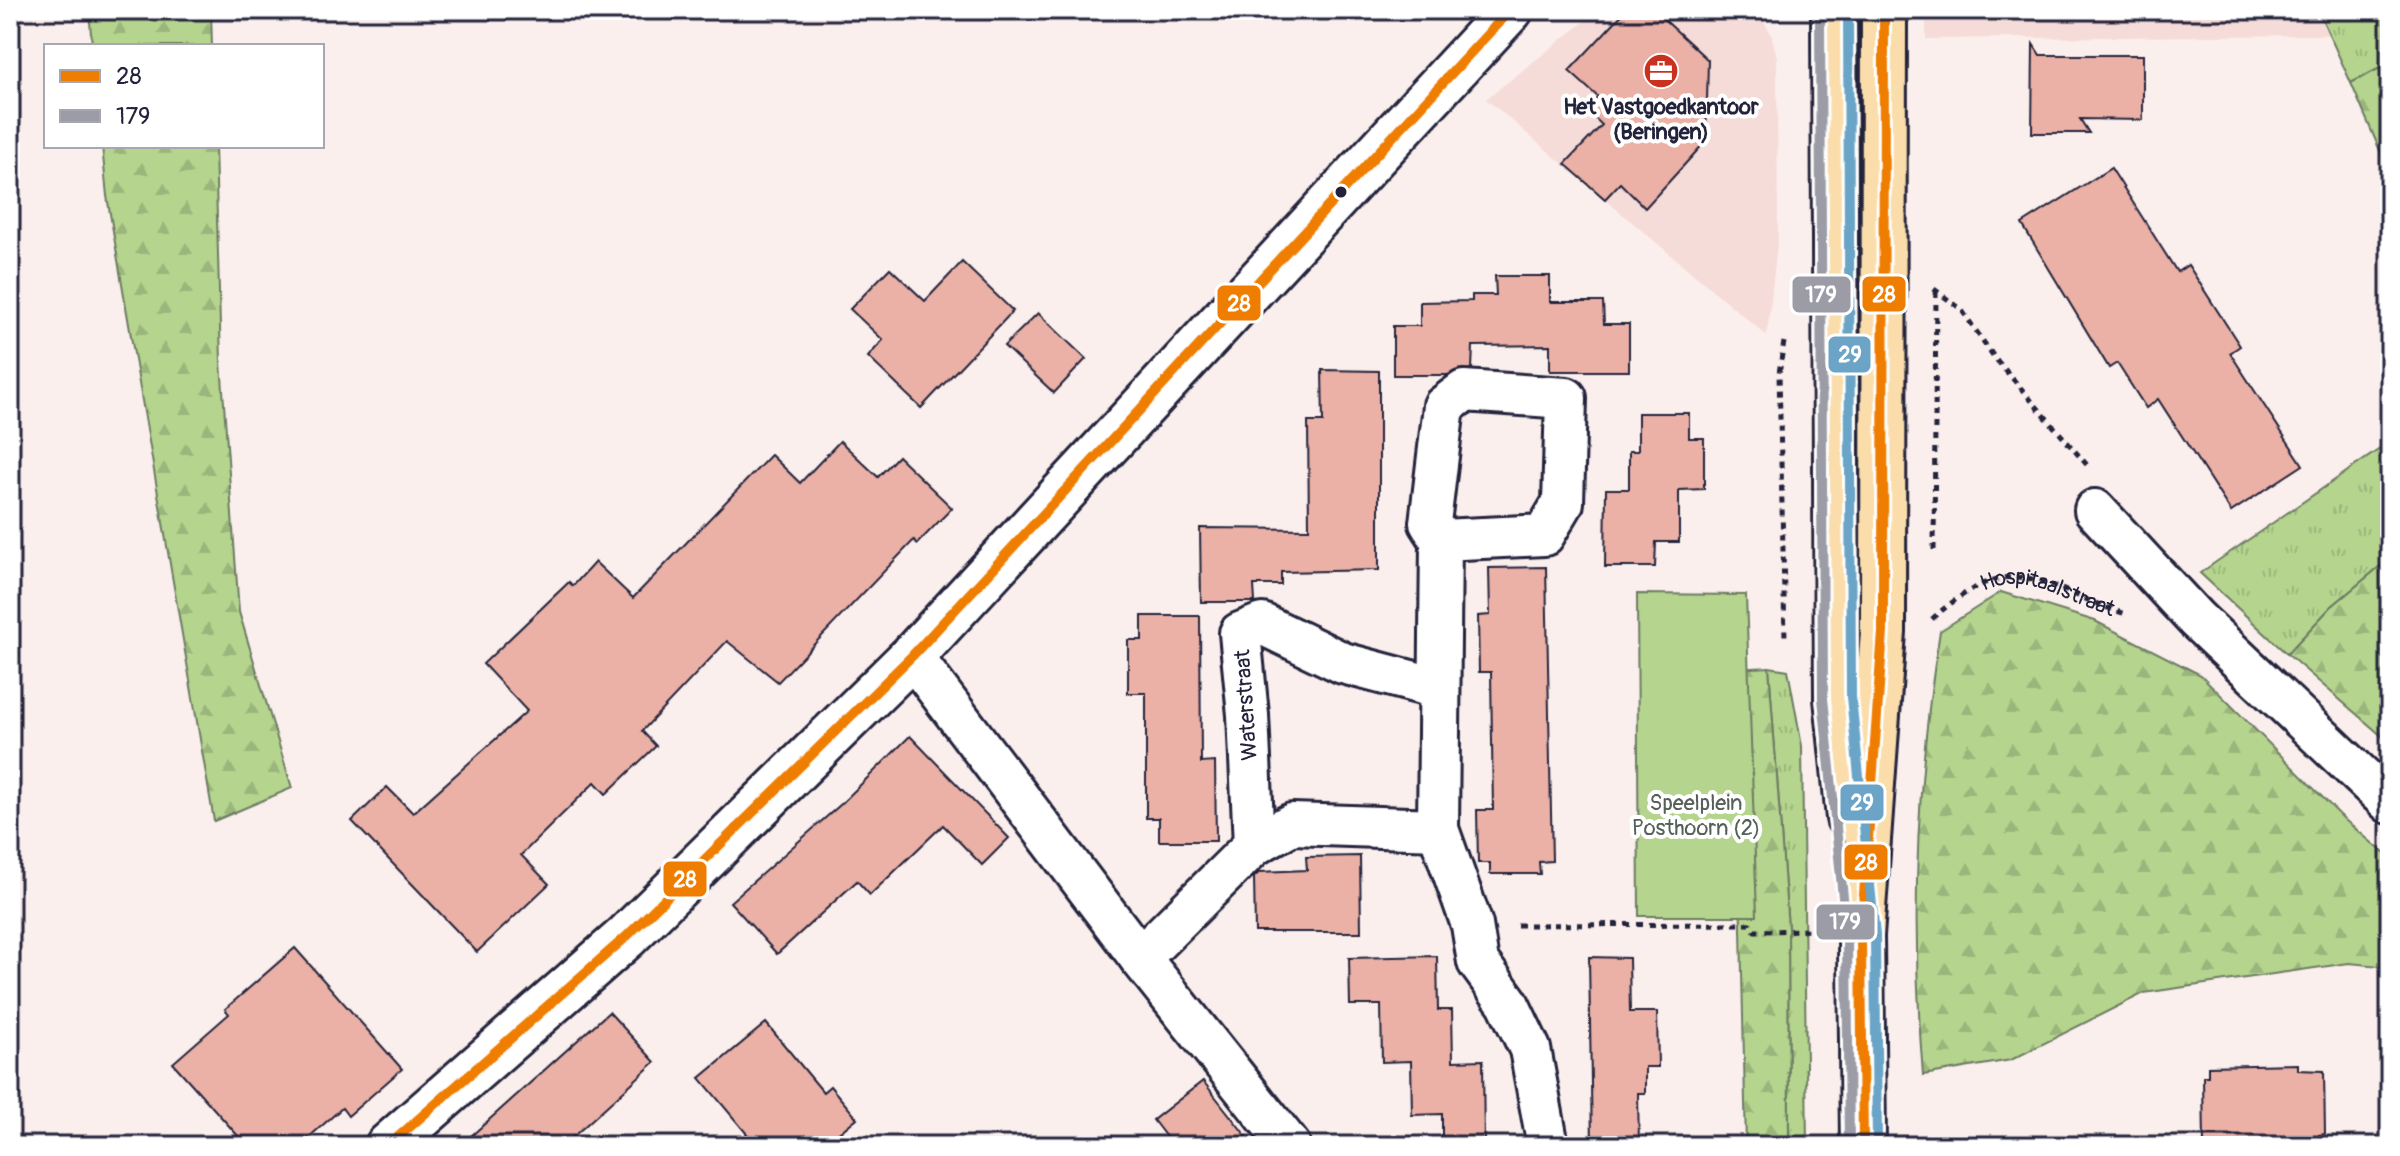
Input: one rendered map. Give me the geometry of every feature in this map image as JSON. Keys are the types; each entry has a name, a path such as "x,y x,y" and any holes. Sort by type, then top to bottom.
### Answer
{"main road":[{"path":"1834,10 1837,698 1861,936"},
{"path":"1863,1146 1861,936 1883,632 1884,10"}],"street":[{"path":"388,1146 626,937 912,656 1510,10"},
{"path":"1441,540 1544,535 1563,503 1566,398 1464,391 1444,406 1430,523 1441,540 1437,688 1438,829 1472,925 1478,962 1508,1003 1530,1049 1548,1146"},
{"path":"2095,510 2196,619 2390,803"},
{"name":"Waterstraat","path":"1254,845 1248,715 1240,633 1262,624 1343,663 1437,688"},
{"path":"912,656 1140,958 1290,1146"},
{"path":"1140,958 1254,845 1292,824 1438,829"}],"path":[{"path":"1936,291 1961,309 1994,357 2092,471 2095,510"},
{"name":"Hospitaalstraat","path":"1926,623 1958,596 2006,575 2054,583 2124,613 2196,619"},
{"path":"1472,925 1750,924 1755,931 1816,930"}],"shaded area":[{"path":"1599,10 1756,10 1771,33 1777,57 1778,236 1767,336 1486,99"},
{"path":"1926,10 2318,10 2329,35 1926,39"}],"green space":[{"path":"89,10 211,10 212,44 92,44"},
{"path":"2318,10 2390,10 2390,63 2351,83"},
{"path":"2390,63 2390,174 2351,83"},
{"path":"102,148 215,148 221,362 239,612 292,788 214,821 107,196"},
{"path":"2390,442 2390,558 2331,607 2287,654 2200,573"},
{"path":"2390,558 2390,743 2287,654 2331,607"},
{"path":"2001,592 2095,621 2201,675 2345,820 2390,858 2390,967 2349,963 2144,993 2011,1060 1923,1075 1917,964 1918,852 1926,741 1940,631"},
{"name":"Speelplein Posthoorn (2)","path":"1637,594 1746,595 1757,916 1639,916"},
{"path":"1769,667 1788,670 1802,746 1807,1146 1789,1146 1788,928"},
{"path":"1769,667 1788,928 1789,1146 1746,1146 1735,669"}],"building":[{"path":"1626,10 1654,10 1708,60 1706,141 1645,208 1620,183 1605,199 1565,164 1602,125 1586,110 1598,97 1569,71"},
{"path":"2033,44 2040,55 2143,55 2143,120 2080,119 2089,133 2032,133"},
{"path":"2111,168 2177,272 2188,265 2240,346 2230,353 2303,465 2231,512 2158,399 2146,408 2117,363 2109,368 2022,224"},
{"path":"962,262 1013,311 921,408 868,357 883,340 850,309 890,268 925,301"},
{"path":"1495,276 1550,276 1550,302 1603,302 1604,324 1629,324 1629,371 1550,371 1550,345 1473,346 1472,369 1447,375 1393,375 1393,326 1420,326 1420,302 1472,301 1472,295 1496,295"},
{"path":"1038,313 1086,359 1054,393 1004,346"},
{"path":"1322,370 1379,371 1379,570 1281,572 1281,585 1254,585 1255,602 1201,602 1200,528 1309,529 1308,422 1323,422"},
{"path":"1638,413 1689,413 1689,438 1704,438 1704,489 1679,490 1679,542 1656,542 1655,567 1605,567 1606,489 1629,489 1629,451 1638,451"},
{"path":"840,441 878,477 898,456 952,508 917,544 914,540 778,682 727,641 642,731 656,746 606,794 595,782 521,855 549,884 477,952 352,821 387,787 413,813 527,711 483,664 569,582 573,586 595,562 633,598 771,455 800,483"},
{"path":"1546,567 1552,861 1539,862 1540,874 1490,874 1490,863 1478,863 1477,810 1493,810 1491,672 1479,672 1478,616 1490,615 1489,568"},
{"path":"1142,616 1200,616 1201,763 1215,762 1216,841 1159,841 1159,818 1146,818 1146,693 1128,693 1128,640 1142,640"},
{"path":"910,736 1009,838 982,865 943,825 870,895 857,881 777,954 730,902 840,805"},
{"path":"1360,856 1361,932 1255,932 1254,877 1260,872 1307,870 1306,857"},
{"path":"295,948 402,1069 348,1116 342,1108 299,1146 247,1146 173,1063 229,1014 225,1009"},
{"path":"1437,956 1438,1010 1452,1010 1453,1061 1483,1060 1484,1146 1442,1146 1442,1114 1412,1115 1411,1061 1382,1062 1381,1005 1350,1005 1349,958"},
{"path":"1589,957 1629,958 1630,1012 1657,1012 1658,1067 1645,1067 1645,1093 1638,1093 1639,1146 1592,1146"},
{"path":"609,1012 655,1062 563,1146 460,1146"},
{"path":"766,1023 823,1092 830,1086 857,1118 823,1146 757,1146 700,1078"},
{"path":"2298,1064 2298,1070 2324,1071 2325,1134 2319,1135 2319,1146 2204,1146 2203,1076 2208,1076 2208,1066"},
{"path":"1203,1081 1254,1146 1173,1146 1153,1120"}],"transit line":[{"name":"28","path":"388,1146 626,937 912,656 1510,10"},
{"name":"179","path":"1820,10 1823,698 1847,937 1849,1146"},
{"name":"29","path":"1848,10 1851,697 1875,935 1877,1146"},
{"name":"28","path":"1863,1146 1861,936 1883,632 1884,10"}],"place":[{"name":"Het Vastgoedkantoor (Beringen)","path":"1661,71"}]}
